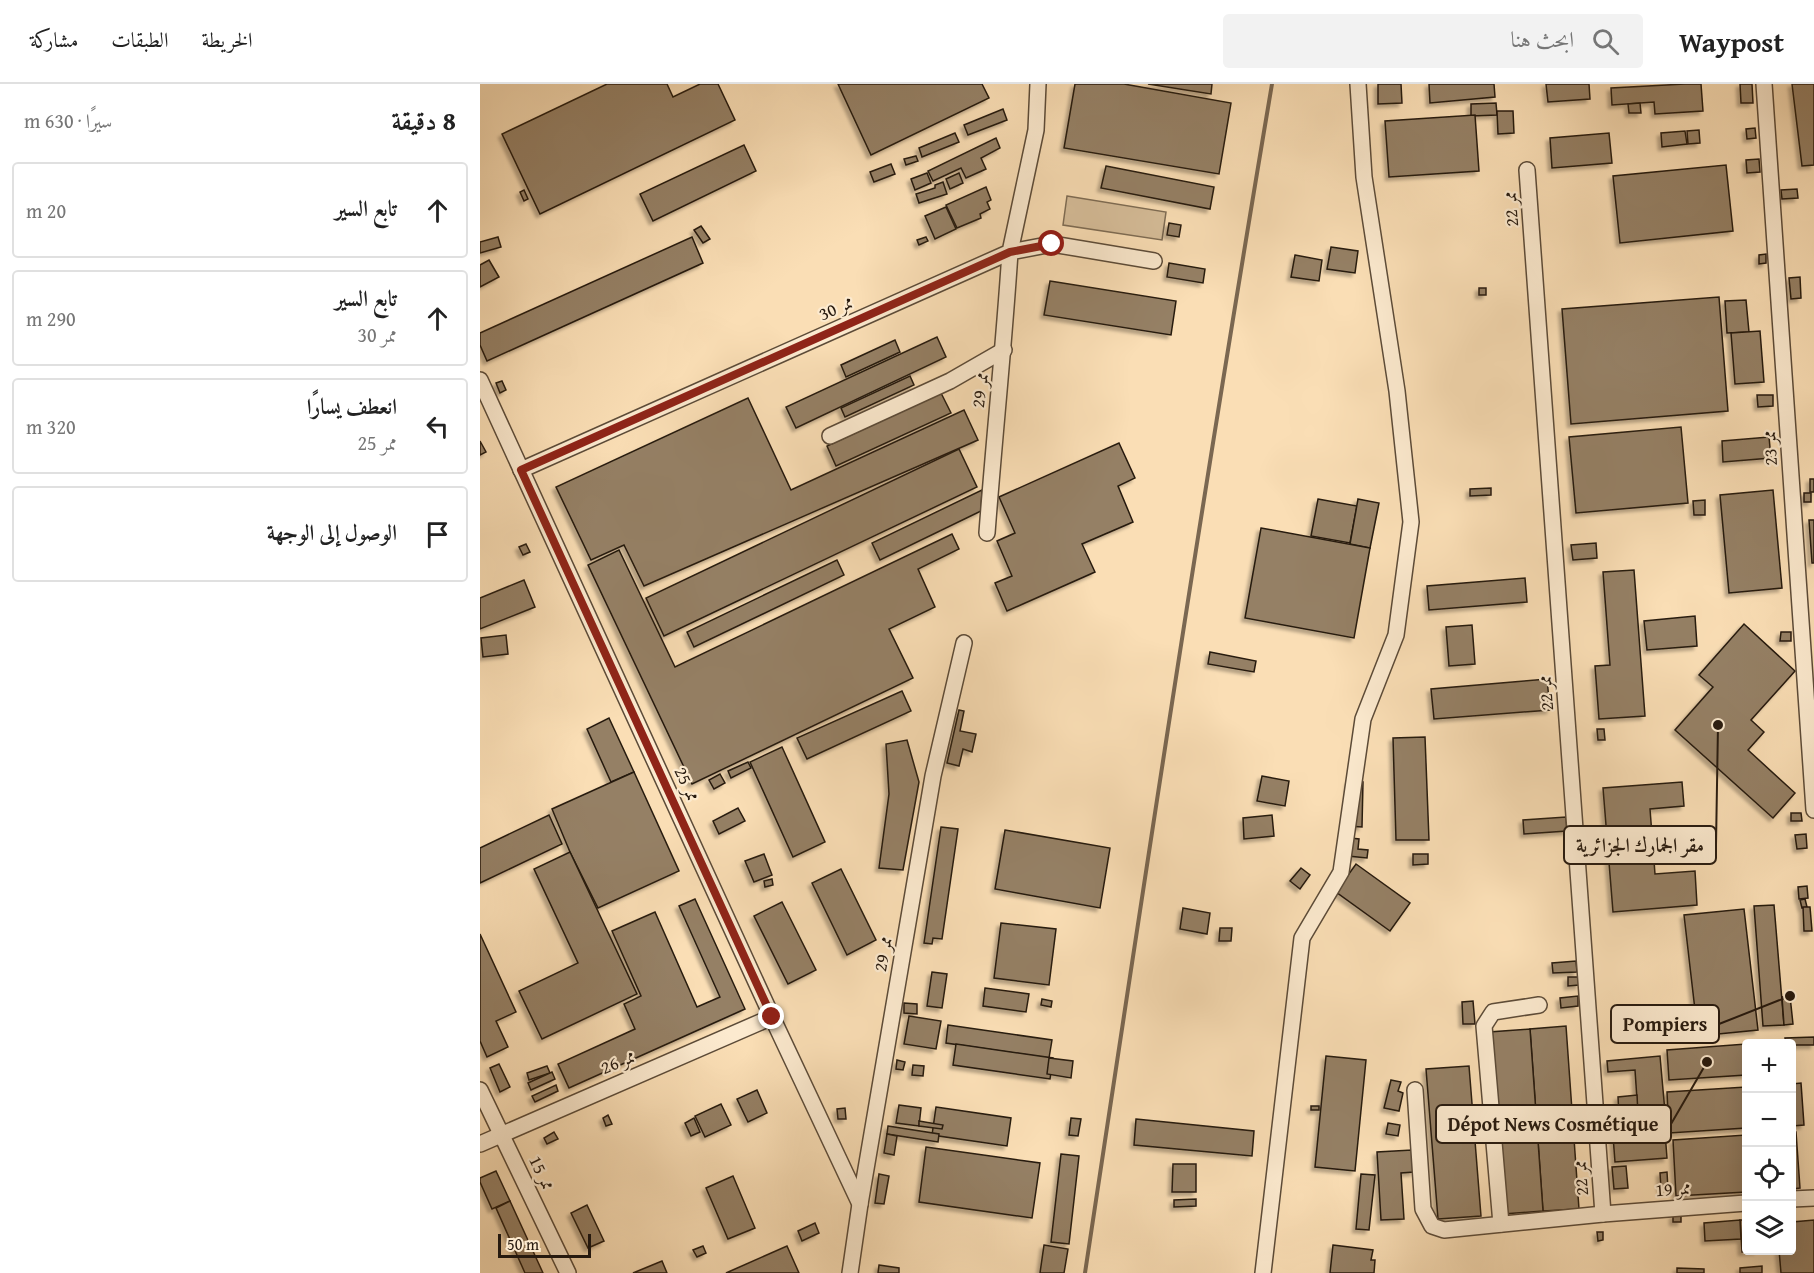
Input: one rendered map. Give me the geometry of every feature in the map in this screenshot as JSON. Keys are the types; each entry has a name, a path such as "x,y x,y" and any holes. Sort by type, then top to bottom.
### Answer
{"lane":[{"path":"1010,252 1036,130 1038,84"},
{"path":"1263,1273 1302,938 1341,872 1363,719 1395,635 1411,522 1397,391 1364,177 1358,84"},
{"name":"ممر 23","path":"1764,84 1814,810"},
{"name":"ممر 22","path":"1527,170 1603,1214"},
{"name":"ممر 30","path":"521,470 1010,252 1052,244 1154,261"},
{"name":"ممر 29","path":"987,533 1004,350 1010,252"},
{"path":"830,436 950,381 1004,350"},
{"name":"ممر 25","path":"480,380 860,1204"},
{"name":"ممر 29","path":"850,1273 933,776 964,643"},
{"path":"1501,1224 1484,1026 1493,1012 1539,1005"},
{"name":"ممر 26","path":"480,1144 772,1017"},
{"name":"ممر 15","path":"480,1090 568,1273"},
{"name":"ممر 19","path":"1415,1090 1423,1209 1432,1226 1444,1230 1742,1203"},
{"path":"1796,1199 1814,1198"}],"shaded area":[{"path":"1067,196 1166,212 1162,240 1063,225"}],"building":[{"path":"607,84 667,84 673,97 700,84 718,84 735,120 540,214 502,134"},
{"path":"838,84 982,84 989,98 871,155"},
{"path":"1075,84 1124,84 1231,103 1219,174 1064,148"},
{"path":"1148,84 1212,84 1211,94"},
{"path":"1378,84 1401,84 1402,103 1378,104"},
{"path":"1429,84 1494,84 1495,97 1430,103"},
{"path":"1546,84 1589,84 1590,99 1548,102"},
{"path":"1701,84 1703,111 1655,114 1654,102 1612,105 1611,88"},
{"path":"1740,84 1752,84 1753,103 1741,103"},
{"path":"1792,84 1814,84 1814,165 1802,166"},
{"path":"1496,103 1497,115 1471,116 1471,104"},
{"path":"1640,103 1641,113 1629,113 1628,104"},
{"path":"1003,109 1007,120 968,135 964,125"},
{"path":"1497,111 1513,111 1514,133 1498,134"},
{"path":"1475,115 1479,171 1389,177 1385,121"},
{"path":"1755,128 1756,138 1747,139 1746,129"},
{"path":"1699,130 1700,143 1688,144 1687,131"},
{"path":"1685,131 1687,144 1662,147 1661,133"},
{"path":"955,133 959,142 922,157 919,148"},
{"path":"1609,133 1612,163 1552,168 1550,138"},
{"path":"996,138 1000,148 981,158 986,169 966,178 961,168 933,181 928,171"},
{"path":"744,145 756,171 653,221 640,194"},
{"path":"916,156 918,161 906,165 904,159"},
{"path":"1759,159 1760,172 1747,173 1746,160"},
{"path":"891,164 895,174 874,182 870,172"},
{"path":"1726,165 1733,231 1620,243 1613,176"},
{"path":"1106,166 1214,187 1210,209 1101,188"},
{"path":"927,173 931,183 915,190 911,179"},
{"path":"959,173 963,183 950,189 946,179"},
{"path":"943,182 947,194 919,203 916,194 935,188 935,185"},
{"path":"986,187 991,200 987,202 990,209 980,214 981,218 957,228 946,205"},
{"path":"1797,189 1798,198 1782,199 1781,190"},
{"path":"524,190 528,199 524,201 520,192"},
{"path":"946,207 956,229 935,239 925,216"},
{"path":"1169,223 1181,225 1179,237 1167,235"},
{"path":"701,226 710,239 703,243 694,230"},
{"path":"498,237 501,247 480,253 480,242"},
{"path":"692,237 703,263 487,361 480,345 480,333"},
{"path":"926,237 928,241 919,245 917,240"},
{"path":"1331,247 1358,251 1355,273 1327,269"},
{"path":"1766,254 1766,263 1759,264 1759,255"},
{"path":"1295,255 1322,260 1319,281 1291,277"},
{"path":"489,260 499,277 480,287 480,265"},
{"path":"1169,263 1205,269 1203,283 1167,277"},
{"path":"1800,277 1801,298 1791,299 1789,278"},
{"path":"1050,281 1176,301 1171,335 1044,315"},
{"path":"1479,288 1486,288 1486,295 1479,295"},
{"path":"1719,297 1728,411 1571,424 1562,309"},
{"path":"1746,300 1749,332 1727,333 1725,301"},
{"path":"1760,331 1764,382 1735,384 1731,333"},
{"path":"937,337 946,357 796,428 786,407"},
{"path":"895,340 900,352 846,377 841,365"},
{"path":"910,376 914,385 845,417 841,408"},
{"path":"502,381 506,390 500,393 496,383"},
{"path":"941,393 951,413 836,466 827,446"},
{"path":"1757,395 1773,395 1773,406 1758,407"},
{"path":"748,398 791,490 964,410 978,440 644,586 624,545 591,560 556,487"},
{"path":"1681,427 1688,503 1576,513 1569,437"},
{"path":"1769,437 1771,458 1723,462 1722,441"},
{"path":"480,441 486,452 480,455"},
{"path":"1119,443 1135,478 1118,486 1133,522 1082,544 1095,572 1007,611 995,583 1012,576 997,541 1015,533 999,497"},
{"path":"959,449 977,487 664,636 646,598"},
{"path":"1810,479 1814,479 1814,492 1810,492"},
{"path":"1491,488 1491,495 1470,496 1470,489"},
{"path":"982,490 981,511 880,560 872,543"},
{"path":"1773,490 1782,588 1729,593 1720,495"},
{"path":"1804,493 1811,493 1811,502 1804,502"},
{"path":"1318,499 1357,506 1350,543 1311,536"},
{"path":"1358,499 1379,503 1370,548 1350,544"},
{"path":"1705,500 1705,515 1694,515 1693,501"},
{"path":"1809,520 1814,520 1814,563 1812,563"},
{"path":"1261,528 1370,548 1354,638 1245,618"},
{"path":"952,534 959,549 918,569 935,607 889,629 913,678 692,784 588,565 619,550 675,667"},
{"path":"1596,543 1597,558 1573,560 1571,545"},
{"path":"526,544 530,552 523,555 519,547"},
{"path":"837,560 844,575 694,647 687,632"},
{"path":"1634,570 1645,716 1599,719 1595,666 1610,665 1603,572"},
{"path":"1525,578 1527,602 1429,610 1427,586"},
{"path":"524,580 535,607 480,629 480,598"},
{"path":"1695,616 1697,646 1647,650 1644,621"},
{"path":"1744,624 1795,671 1751,720 1764,732 1748,750 1795,793 1773,818 1675,730 1713,687 1699,675"},
{"path":"1472,625 1475,664 1449,666 1446,627"},
{"path":"1781,632 1791,632 1791,641 1780,641"},
{"path":"506,635 508,654 483,657 481,638"},
{"path":"1210,652 1256,661 1254,672 1208,664"},
{"path":"1547,679 1550,710 1434,719 1431,689"},
{"path":"902,691 911,711 807,759 797,738"},
{"path":"959,710 964,711 960,731 976,734 972,752 963,749 959,766 947,763"},
{"path":"609,718 634,772 611,782 587,729"},
{"path":"1597,729 1604,729 1605,740 1598,740"},
{"path":"1425,737 1429,840 1396,840 1393,738"},
{"path":"907,740 919,782 903,870 879,868 889,794 886,744"},
{"path":"782,747 825,842 793,857 750,762"},
{"path":"748,762 751,768 731,778 728,771"},
{"path":"634,772 679,871 598,908 552,809"},
{"path":"720,774 725,783 714,789 709,780"},
{"path":"1262,776 1289,781 1285,806 1257,801"},
{"path":"1349,782 1363,782 1362,827 1348,826"},
{"path":"1682,782 1684,806 1650,809 1655,874 1695,871 1697,905 1613,912 1603,788"},
{"path":"738,808 745,821 719,834 713,821"},
{"path":"1791,813 1801,813 1802,821 1791,821"},
{"path":"549,815 562,844 480,883 480,848"},
{"path":"1272,815 1274,836 1244,839 1243,818"},
{"path":"1566,817 1567,831 1524,834 1523,820"},
{"path":"941,827 958,829 942,939 933,938 932,944 924,943"},
{"path":"1005,830 1110,848 1100,908 995,889"},
{"path":"1806,834 1807,848 1797,849 1795,835"},
{"path":"1351,838 1359,839 1358,849 1368,850 1367,858 1348,856"},
{"path":"570,852 637,994 542,1039 519,991 578,963 534,869"},
{"path":"764,854 772,875 754,882 745,861"},
{"path":"1413,854 1428,854 1428,864 1413,865"},
{"path":"1356,864 1410,903 1390,931 1336,892"},
{"path":"1301,868 1310,875 1300,889 1290,881"},
{"path":"841,869 876,940 847,955 812,883"},
{"path":"772,879 773,885 765,887 764,881"},
{"path":"1807,886 1808,898 1799,899 1798,887"},
{"path":"695,899 745,1009 569,1088 558,1064 635,1029 624,1004 641,996 612,931 655,912 697,1007 720,997 679,906"},
{"path":"1805,899 1807,907 1802,908 1800,900"},
{"path":"782,902 816,970 788,984 754,916"},
{"path":"1774,905 1784,1025 1763,1026 1754,906"},
{"path":"1803,907 1810,907 1812,931 1804,931"},
{"path":"1183,908 1210,913 1207,934 1180,929"},
{"path":"1744,909 1758,1030 1698,1036 1684,915"},
{"path":"1001,923 1056,929 1049,985 994,978"},
{"path":"1220,928 1232,928 1231,941 1219,941"},
{"path":"480,934 516,1012 496,1021 508,1047 487,1057 480,1041"},
{"path":"1576,961 1577,972 1553,973 1552,963"},
{"path":"932,972 947,974 942,1008 927,1006"},
{"path":"1568,977 1579,977 1579,985 1568,986"},
{"path":"985,988 1029,994 1026,1012 983,1006"},
{"path":"1578,996 1578,1006 1561,1008 1560,998"},
{"path":"1790,996 1793,1024 1784,1025 1782,997"},
{"path":"1042,999 1052,1001 1051,1007 1041,1005"},
{"path":"1473,1001 1475,1024 1463,1024 1462,1002"},
{"path":"904,1003 917,1004 917,1014 904,1013"},
{"path":"909,1016 941,1021 936,1049 904,1044"},
{"path":"948,1025 1052,1040 1049,1058 946,1043"},
{"path":"1566,1026 1579,1209 1543,1211 1530,1029"},
{"path":"1530,1029 1543,1211 1503,1214 1489,1032"},
{"path":"1814,1037 1814,1045 1796,1045 1796,1039 1785,1038"},
{"path":"956,1044 1053,1058 1050,1079 953,1065"},
{"path":"1742,1044 1742,1075 1669,1080 1667,1050"},
{"path":"1326,1056 1366,1060 1355,1171 1315,1167"},
{"path":"1660,1056 1665,1112 1638,1114 1635,1070 1608,1072 1607,1061"},
{"path":"1049,1058 1073,1061 1071,1078 1047,1074"},
{"path":"897,1060 905,1062 903,1070 896,1069"},
{"path":"499,1064 510,1087 500,1092 490,1068"},
{"path":"913,1065 924,1066 923,1076 912,1075"},
{"path":"547,1066 550,1073 529,1080 527,1073"},
{"path":"1469,1066 1481,1216 1438,1219 1426,1069"},
{"path":"552,1072 555,1079 531,1090 528,1083"},
{"path":"1391,1080 1401,1082 1398,1091 1403,1093 1399,1111 1384,1108"},
{"path":"1801,1083 1804,1125 1796,1126 1796,1084"},
{"path":"556,1085 558,1091 535,1102 532,1096"},
{"path":"1742,1087 1742,1128 1669,1133 1667,1092"},
{"path":"757,1090 767,1113 748,1122 737,1099"},
{"path":"1637,1095 1638,1114 1619,1115 1618,1097"},
{"path":"721,1104 731,1125 705,1137 695,1116"},
{"path":"899,1105 921,1108 919,1126 896,1123"},
{"path":"1311,1106 1319,1106 1319,1110 1311,1110"},
{"path":"936,1107 1011,1118 1007,1146 932,1135"},
{"path":"845,1108 846,1119 838,1119 837,1109"},
{"path":"608,1115 612,1124 606,1126 603,1118"},
{"path":"694,1118 700,1132 691,1136 685,1123"},
{"path":"1071,1118 1081,1119 1078,1136 1069,1135"},
{"path":"1136,1119 1254,1131 1252,1156 1134,1145"},
{"path":"1664,1119 1667,1158 1615,1162 1612,1123"},
{"path":"919,1121 943,1125 942,1129 919,1126"},
{"path":"1388,1123 1400,1125 1398,1136 1386,1134"},
{"path":"888,1126 939,1134 938,1142 887,1134"},
{"path":"554,1132 558,1139 547,1144 544,1138"},
{"path":"1796,1132 1800,1188 1796,1188"},
{"path":"887,1134 897,1136 894,1155 884,1153"},
{"path":"1742,1135 1742,1192 1676,1196 1673,1140"},
{"path":"926,1147 1040,1163 1032,1218 919,1202"},
{"path":"1412,1150 1414,1172 1401,1173 1404,1219 1381,1220 1377,1152"},
{"path":"1061,1154 1079,1156 1069,1244 1051,1242"},
{"path":"1173,1164 1196,1164 1196,1192 1172,1192"},
{"path":"1626,1166 1628,1188 1614,1189 1612,1167"},
{"path":"496,1171 510,1201 492,1209 480,1178"},
{"path":"1667,1172 1668,1189 1661,1189 1660,1173"},
{"path":"879,1174 889,1176 884,1204 875,1203"},
{"path":"1361,1174 1375,1175 1369,1230 1356,1229"},
{"path":"733,1176 755,1228 728,1239 706,1188"},
{"path":"1196,1199 1196,1206 1174,1207 1174,1200"},
{"path":"510,1201 543,1273 525,1273 496,1208"},
{"path":"587,1205 604,1241 588,1248 571,1213"},
{"path":"1673,1215 1681,1215 1681,1222 1673,1222"},
{"path":"1740,1220 1742,1220 1742,1252"},
{"path":"1740,1220 1741,1239 1705,1241 1704,1223"},
{"path":"1814,1220 1814,1273 1781,1273 1779,1255 1796,1255 1796,1222"},
{"path":"815,1223 819,1233 802,1241 798,1231"},
{"path":"1597,1232 1603,1232 1603,1240 1598,1241"},
{"path":"1044,1245 1068,1249 1064,1273 1040,1273"},
{"path":"1333,1245 1373,1250 1371,1260 1375,1260 1374,1273 1330,1273"},
{"path":"703,1246 706,1253 697,1257 693,1250"},
{"path":"787,1246 799,1273 726,1273"},
{"path":"662,1261 667,1273 633,1273"},
{"path":"879,1265 899,1268 899,1273 878,1273"},
{"path":"1762,1266 1762,1273 1740,1273 1740,1268"},
{"path":"1677,1268 1704,1269 1704,1273 1677,1273"}],"waterway":[{"path":"1085,1273 1199,530 1272,84"}],"place":[{"name":"مقر الجمارك الجزائرية","path":"1718,725"},
{"name":"Pompiers","path":"1790,996"},
{"name":"Dépot News Cosmétique","path":"1707,1062"}],"route":[{"path":"772,1017 521,470 1010,252 1052,244"}]}
